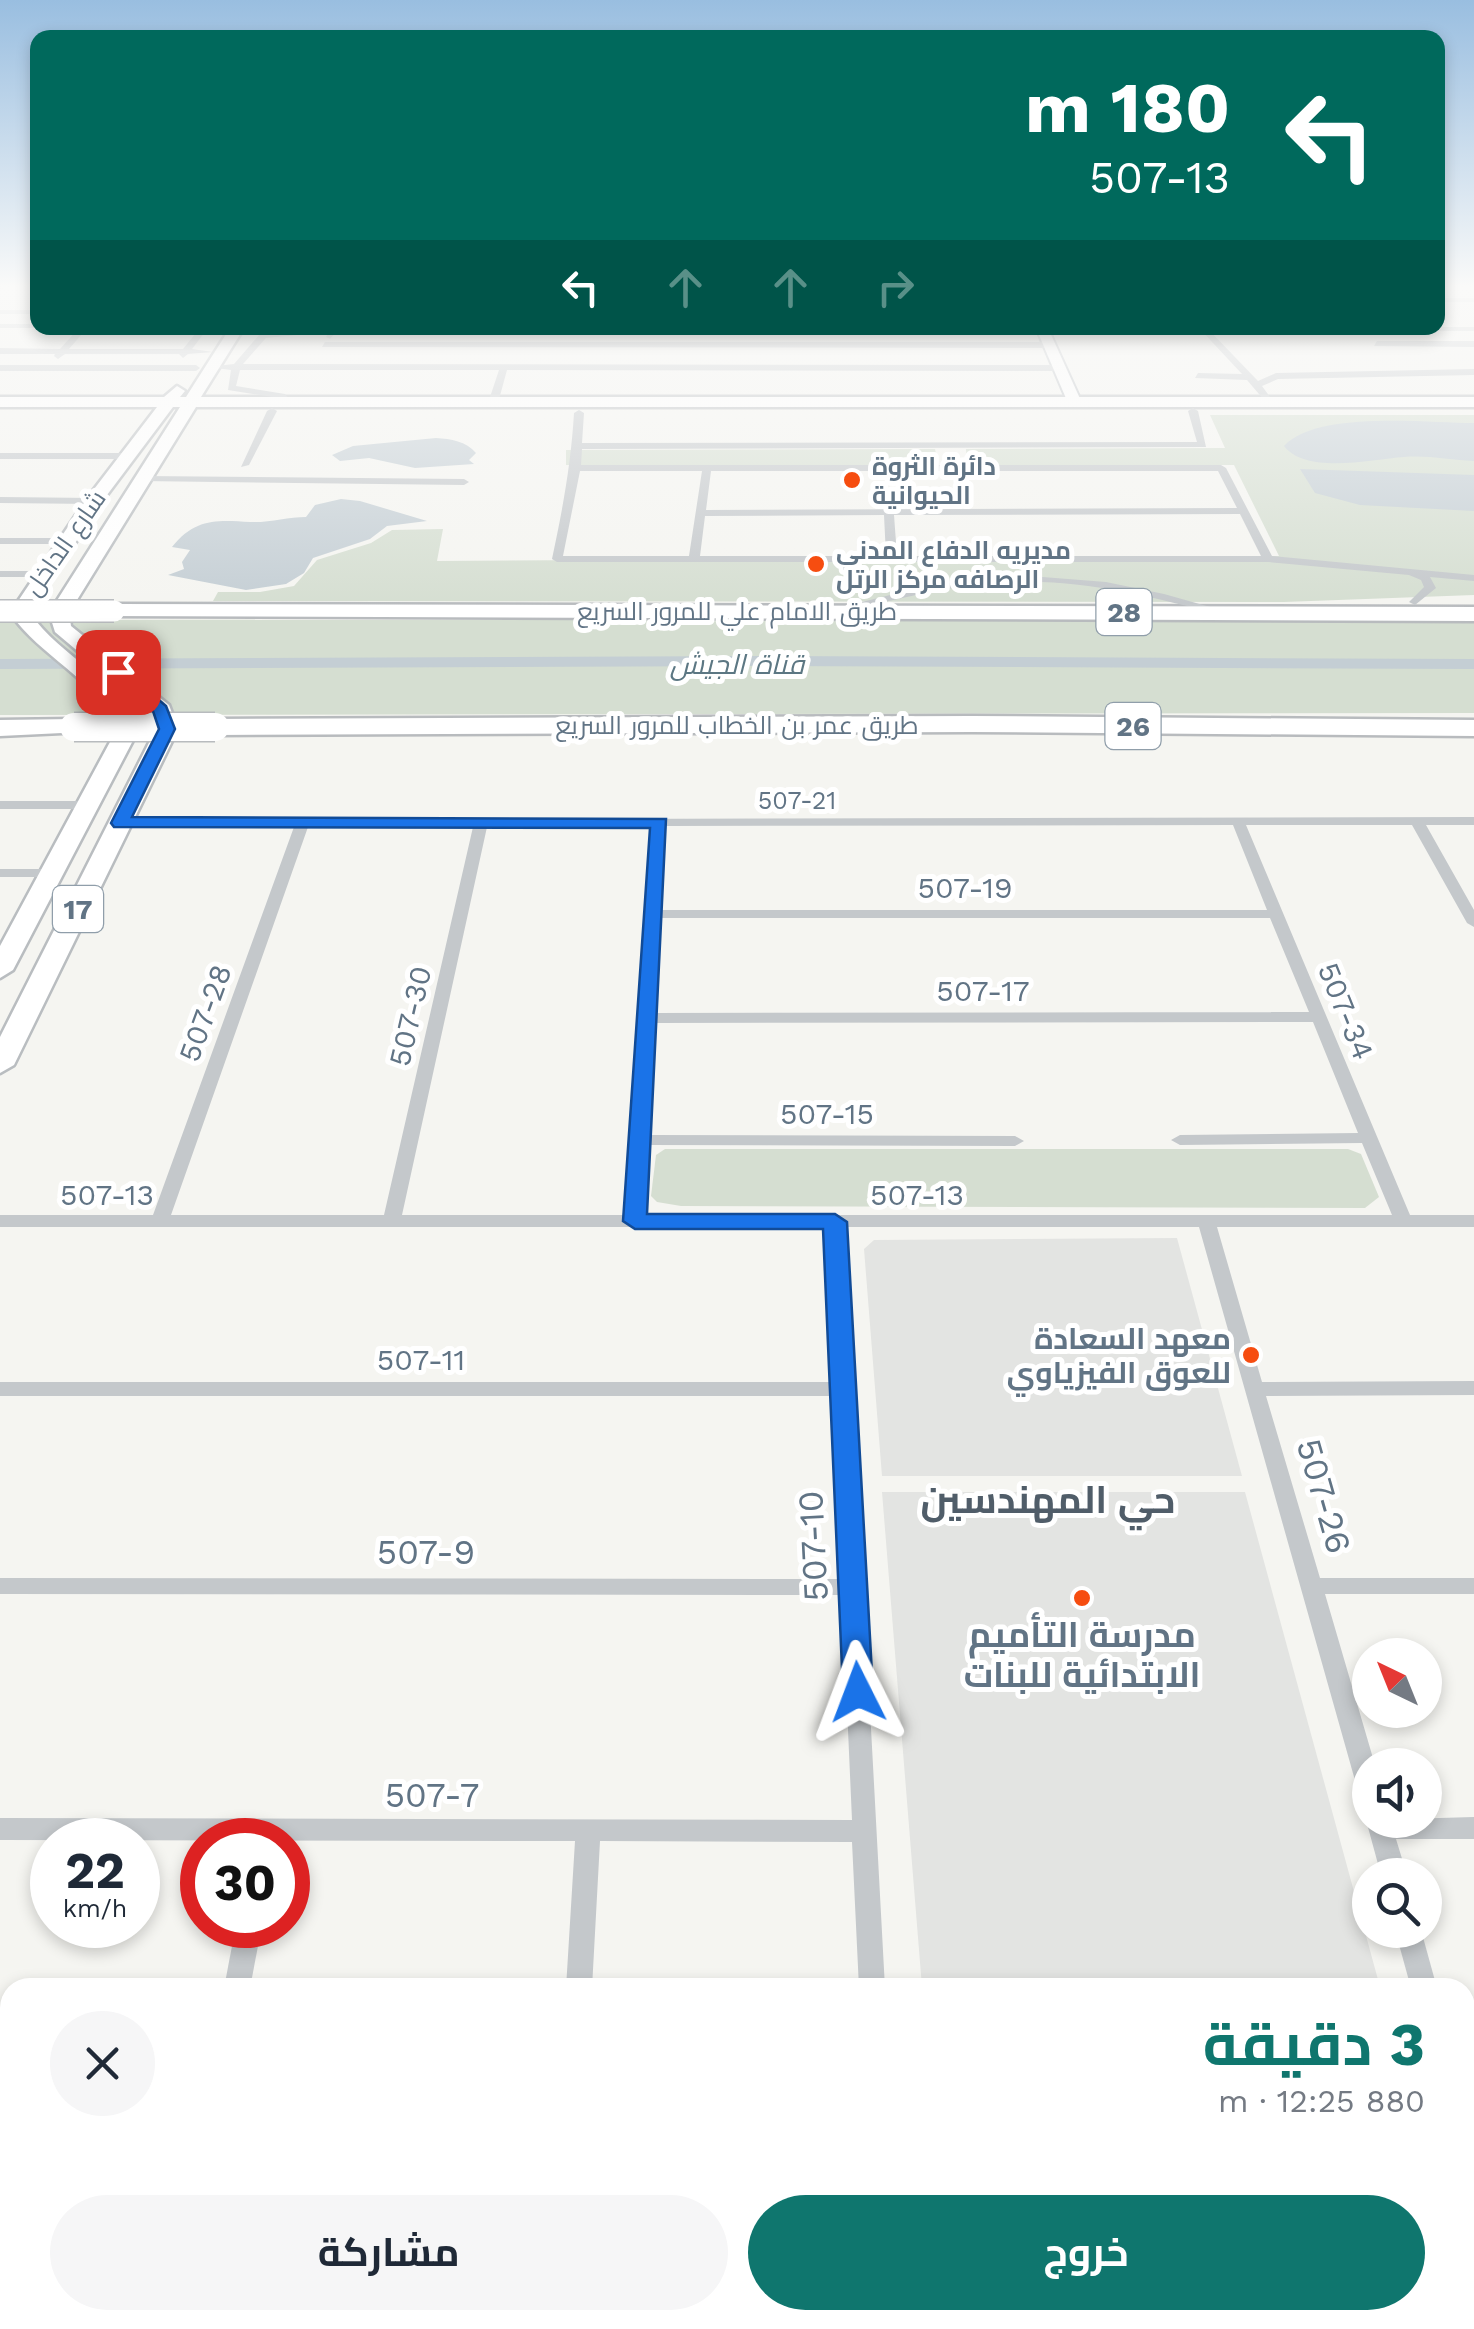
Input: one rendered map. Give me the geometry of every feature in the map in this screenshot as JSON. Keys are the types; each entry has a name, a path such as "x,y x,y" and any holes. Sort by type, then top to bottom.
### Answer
{"highway":[{"path":"1282,612 1474,600"},
{"name":"طريق الامام علي للمرور السريع","path":"0,611 1474,614"},
{"name":"طريق عمر بن الخطاب للمرور السريع","path":"0,728 972,724 1474,731"}],"main road":[{"path":"0,412 98,407 156,393"},
{"name":"شارع الداخل","path":"87,806 128,728 124,715 110,695 24,622 20,613 94,500 176,393"},
{"name":"شارع الداخل","path":"120,823 167,729 161,710 62,628 59,614 188,407 193,393"},
{"path":"215,393 267,407 579,413 1474,402"},
{"path":"0,402 98,407 1074,403 1474,411"},
{"path":"98,407 138,420 136,444 169,438 206,419 267,407"},
{"name":"17","path":"0,970 7,942 57,863 87,806"},
{"name":"17","path":"0,1065 120,823"},
{"path":"57,863 105,853"}],"street":[{"path":"244,465 267,407 282,396 260,393"},
{"path":"493,403 496,393"},
{"path":"1070,393 1074,403"},
{"path":"1262,393 1270,404"},
{"path":"575,446 1203,446 1192,407"},
{"path":"579,413 576,468 557,559 1268,560 1474,578"},
{"path":"0,456 136,444"},
{"path":"954,446 958,468"},
{"path":"576,468 1221,468 1268,560"},
{"path":"694,560 707,468"},
{"path":"144,479 464,482"},
{"path":"0,500 94,500"},
{"path":"702,514 1242,512"},
{"path":"890,514 892,560"},
{"path":"0,541 66,541"},
{"path":"1404,570 1430,583 1429,592 1415,602"},
{"path":"0,574 42,574"},
{"path":"836,610 962,583 1038,578 1116,585 1222,612"},
{"path":"0,806 87,806"},
{"path":"1417,821 1474,923"},
{"name":"507-21","path":"120,823 1474,821"},
{"name":"507-34","path":"1238,822 1404,1222"},
{"name":"507-30","path":"392,1221 481,823"},
{"path":"635,1221 659,823"},
{"name":"507-28","path":"160,1221 302,824"},
{"path":"0,873 57,863"},
{"name":"507-19","path":"654,914 1276,914"},
{"name":"507-17","path":"647,1018 1319,1017"},
{"path":"1180,1140 1369,1138"},
{"name":"507-15","path":"640,1140 1015,1141"},
{"name":"507-13","path":"0,1221 1474,1222"},
{"name":"507-10","path":"835,1222 872,1978"},
{"name":"507-26","path":"1206,1222 1358,1748"},
{"path":"1254,1388 1474,1388"},
{"name":"507-11","path":"0,1389 843,1389"},
{"name":"507-9","path":"0,1586 852,1587"},
{"path":"1311,1586 1474,1586"},
{"path":"1442,1827 1474,1828"},
{"name":"507-7","path":"0,1828 180,1833"},
{"path":"580,1978 588,1830"},
{"name":"507-7","path":"310,1834 865,1831"},
{"path":"239,1978 245,1948"},
{"path":"1413,1948 1421,1978"}],"shaded area":[{"path":"1210,415 1474,415 1474,595 1284,602 213,601 218,592 260,592 294,586 317,560 371,543 392,530 443,529 437,561 1279,556 1234,465 967,465 966,449 1225,448"},
{"path":"1346,423 1474,423 1474,461 1413,457 1323,463 1294,455 1284,446 1321,427"},
{"path":"436,438 468,446 476,453 469,460 474,464 415,468 369,458 340,461 332,455 353,446"},
{"path":"935,449 939,465 566,465 566,450"},
{"path":"1300,469 1474,475 1474,511 1360,505 1315,493"},
{"path":"341,499 427,521 387,526 370,539 313,558 304,573 286,584 246,590 168,575 184,569 182,562 190,550 172,547 198,526 217,521 306,517 315,505"},
{"path":"1474,619 1474,713 0,715 0,620"},
{"path":"665,1149 1348,1149 1361,1154 1379,1197 1365,1208 681,1206 657,1202 651,1196 656,1155"},
{"path":"1177,1238 1242,1476 882,1476 864,1249 874,1240"},
{"path":"882,1492 1245,1492 1352,1884 1352,1948 1369,1948 1378,1978 921,1978"}],"waterway":[{"name":"قناة الجيش","path":"0,664 1474,664"}],"place":[{"name":"دائرة الثروة الحيوانية","path":"852,480"},
{"name":"مديريه الدفاع المدني الرصافه مركز الرتل","path":"816,564"},
{"name":"معهد السعادة للعوق الفيزياوي","path":"1251,1355"},
{"name":"مدرسة التأميم الابتدائية للبنات","path":"1082,1598"}],"district":[{"name":"حي المهندسين","path":"1048,1500"}],"route":[{"path":"118,672 161,710 167,729 120,823 659,823 635,1221 835,1222 858,1692"}]}
